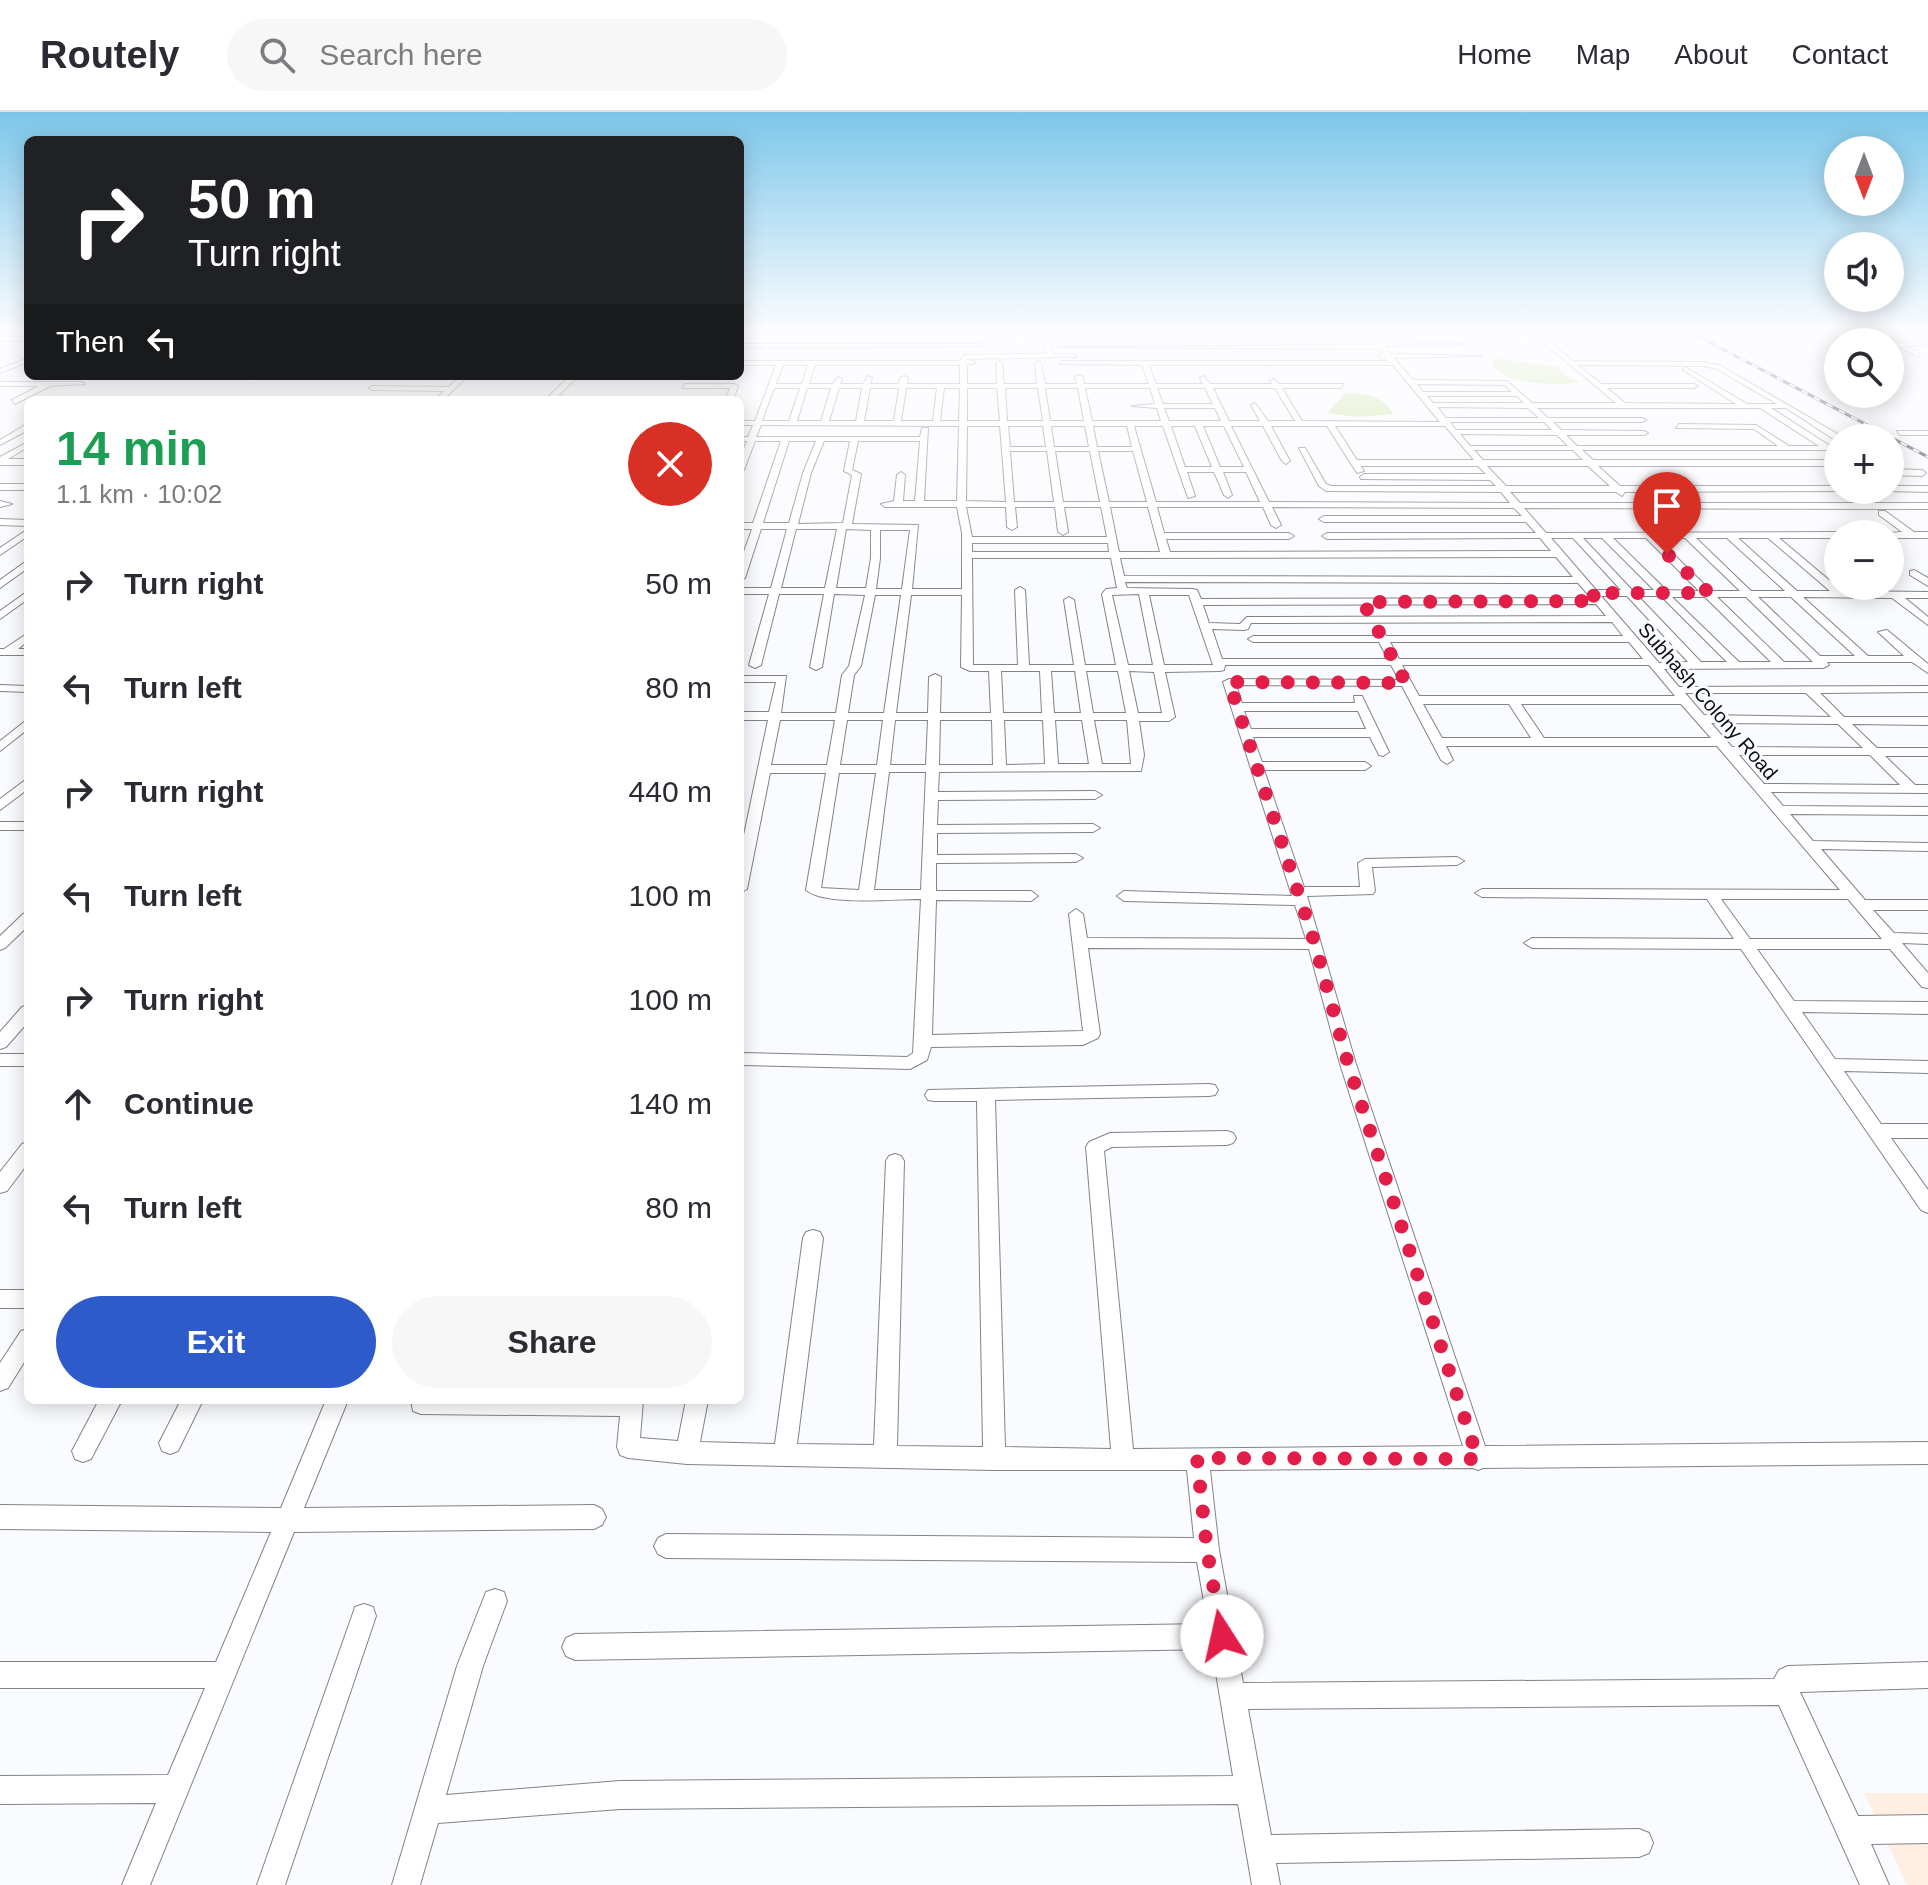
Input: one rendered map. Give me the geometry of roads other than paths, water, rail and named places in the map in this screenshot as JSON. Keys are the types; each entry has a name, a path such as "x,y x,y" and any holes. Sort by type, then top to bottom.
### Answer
{"street":[{"path":"744,459 761,415"},
{"path":"792,424 795,415"},
{"path":"824,424 827,415"},
{"path":"859,424 861,415"},
{"path":"897,424 898,415"},
{"path":"936,424 937,415"},
{"path":"963,415 961,505 967,540 966,666 1217,669 1219,662 1193,592 1143,591 1121,585"},
{"path":"1002,415 1012,527"},
{"path":"1045,415 1063,532"},
{"path":"1086,415 1121,585"},
{"path":"1139,415 1142,424"},
{"path":"1164,415 1194,505"},
{"path":"1222,415 1276,525"},
{"path":"1262,415 1286,461"},
{"path":"1295,415 1300,424"},
{"name":"Subhash Colony Road","path":"1439,415 1514,506 1928,983"},
{"path":"1540,415 1647,516"},
{"path":"1664,415 1707,448"},
{"path":"1704,415 1747,448"},
{"path":"1754,415 1769,426"},
{"path":"1776,415 1824,443"},
{"path":"1801,415 1824,429"},
{"path":"1447,425 1546,420 1642,420"},
{"path":"744,423 1447,425 1559,432 1644,433"},
{"path":"919,504 926,424"},
{"path":"1130,424 1166,556"},
{"path":"1198,424 1228,495"},
{"path":"1330,424 1372,489"},
{"path":"1679,426 1756,427 1787,448"},
{"path":"0,445 24,430"},
{"path":"1904,433 1928,433"},
{"path":"744,439 924,439"},
{"path":"744,566 786,439"},
{"path":"755,665 792,526 821,439"},
{"path":"816,667 857,474 848,471 854,439"},
{"path":"0,445 24,446"},
{"path":"0,462 24,448"},
{"path":"1466,448 1824,448"},
{"path":"1006,449 1137,449"},
{"path":"1302,450 1325,488 1730,489 1824,480"},
{"path":"0,462 24,462"},
{"path":"0,477 24,462"},
{"path":"1355,463 1485,471 1824,479"},
{"path":"1364,477 1591,463 1824,463"},
{"path":"1808,463 1824,473"},
{"path":"1181,469 1249,470"},
{"path":"1904,472 1922,473"},
{"path":"898,504 901,475"},
{"path":"0,477 24,479"},
{"path":"0,487 24,487"},
{"path":"1730,489 1751,506"},
{"path":"1904,489 1928,489"},
{"path":"885,504 1194,505 1235,510 1267,505 1928,506"},
{"path":"1335,505 1322,527 1447,760"},
{"path":"1549,506 1564,516 1765,517"},
{"path":"1882,513 1912,535"},
{"path":"1324,519 1527,519"},
{"path":"1,523 24,523"},
{"path":"744,526 915,527 866,895"},
{"path":"875,526 877,538 868,591 842,716 813,890 818,894 1031,896"},
{"path":"1574,534 1698,666"},
{"path":"1603,534 1737,666"},
{"path":"1647,534 1782,666"},
{"path":"1219,662 1823,665 1686,534"},
{"path":"1728,534 1865,659"},
{"path":"1769,534 1824,581"},
{"path":"0,552 24,535"},
{"path":"1327,536 1824,535"},
{"path":"1904,535 1928,535"},
{"path":"1161,536 1289,536"},
{"path":"967,540 1113,540"},
{"path":"967,555 1558,554"},
{"path":"0,585 24,566"},
{"path":"1914,573 1928,583"},
{"path":"765,769 1096,769 1138,766 1107,593 1121,585 1351,579 1580,580"},
{"path":"1020,590 1024,668"},
{"path":"744,591 967,592"},
{"path":"744,716 1170,715 1143,591"},
{"path":"1199,602 1363,602 1595,597 1629,593 1824,594"},
{"path":"1904,594 1928,595"},
{"path":"0,616 24,597"},
{"path":"1069,600 1096,769"},
{"path":"1900,600 1928,622"},
{"path":"1207,626 1244,627 1247,620 1614,619"},
{"path":"1883,632 1928,670"},
{"path":"4,652 24,639"},
{"path":"1253,639 1632,639"},
{"path":"1817,659 1915,659"},
{"path":"995,668 1000,769"},
{"path":"1045,668 1052,769"},
{"path":"744,1059 910,1063 921,1056 924,1041 935,677"},
{"path":"744,683 782,678 744,870"},
{"path":"1406,683 1229,682 1315,944 1348,1064 1478,1459"},
{"path":"1351,682 1383,752"},
{"path":"0,688 24,689"},
{"path":"1415,700 1513,700 1809,689 1928,689"},
{"path":"1809,689 1912,789"},
{"path":"1513,700 1540,742"},
{"path":"1237,707 1362,707"},
{"path":"1701,719 1928,721"},
{"path":"0,747 24,726"},
{"path":"1246,733 1374,733"},
{"path":"1438,742 1928,752"},
{"path":"1257,766 1365,766"},
{"path":"0,806 24,785"},
{"path":"1761,788 1928,789"},
{"path":"932,796 1095,795"},
{"path":"1777,810 1928,811"},
{"path":"0,838 14,826"},
{"path":"931,829 1093,828"},
{"path":"1810,845 1928,847"},
{"path":"930,859 1076,858"},
{"path":"1124,896 1300,896 1368,891 1365,863 1457,861"},
{"path":"1482,893 1710,893 1928,905"},
{"path":"1710,893 1928,1205"},
{"path":"924,1041 1083,1039 1092,1034 1076,914"},
{"path":"0,945 24,921"},
{"path":"1532,943 1745,944 1928,939"},
{"path":"1079,943 1315,944"},
{"path":"1788,1006 1928,1008"},
{"path":"0,1043 24,1016"},
{"path":"0,1060 24,1060"},
{"path":"1828,1065 1928,1067"},
{"path":"934,1095 1209,1090"},
{"path":"986,1094 994,1459"},
{"path":"1877,1131 1928,1131"},
{"path":"1123,1460 1095,1147 1110,1140 1227,1138"},
{"path":"0,1186 24,1154"},
{"path":"885,1457 895,1161"},
{"path":"785,1452 813,1238"},
{"path":"0,1299 24,1299"},
{"path":"0,1381 24,1344"},
{"path":"83,1451 109,1404"},
{"path":"170,1443 190,1404"},
{"path":"136,1885 173,1789 335,1404"},
{"path":"631,1404 628,1447 687,1453 785,1452 885,1457 1123,1460 1928,1453"},
{"path":"687,1453 696,1404"},
{"path":"1197,1458 1207,1550 1266,1885"},
{"path":"0,1517 286,1520 594,1517"},
{"path":"666,1546 1207,1550"},
{"path":"406,1885 495,1601"},
{"path":"271,1885 364,1616"},
{"path":"575,1647 1222,1636"},
{"path":"0,1675 222,1675"},
{"path":"1875,1885 1784,1686 1788,1679 1928,1675"},
{"path":"1233,1696 1786,1692"},
{"path":"0,1790 173,1789"},
{"path":"427,1810 620,1795 1250,1790"},
{"path":"1850,1830 1928,1829"},
{"path":"1261,1849 1639,1843"}],"railway":[{"path":"1848,415 1928,457"}]}
